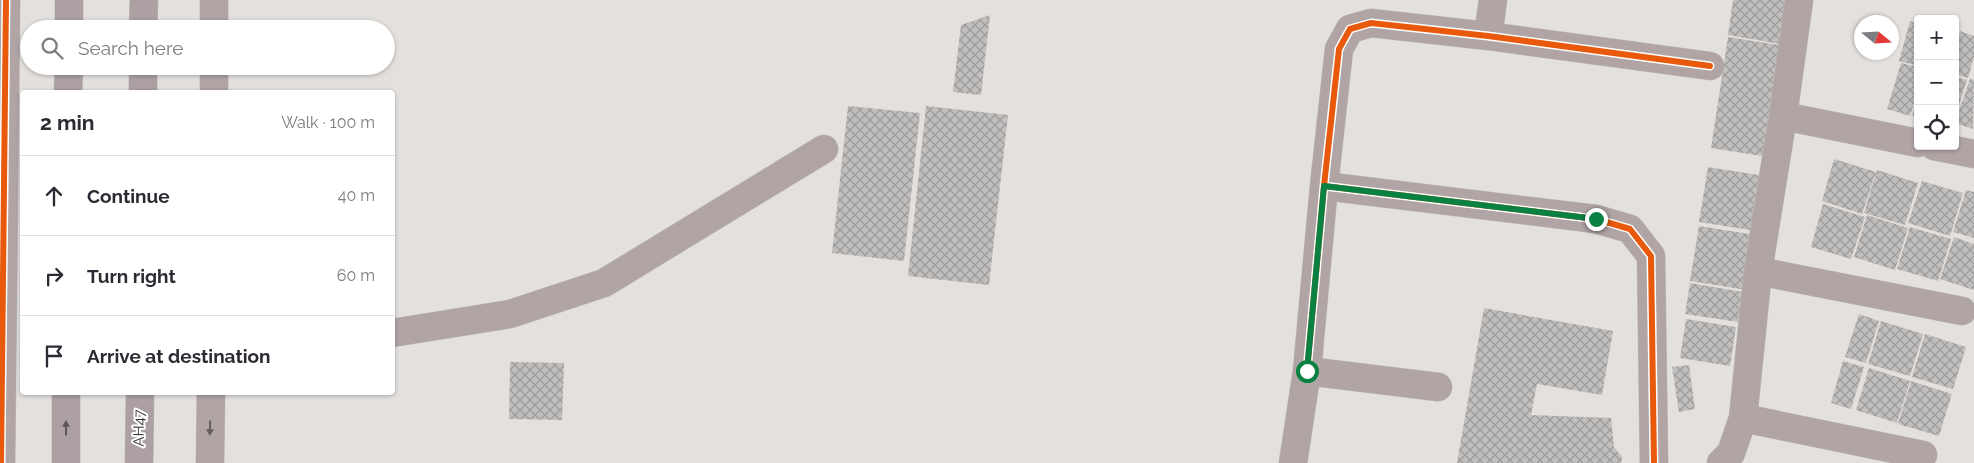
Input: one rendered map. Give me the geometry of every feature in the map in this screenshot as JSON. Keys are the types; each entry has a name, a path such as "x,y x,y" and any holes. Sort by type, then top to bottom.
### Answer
{"highway":[{"path":"69,0 69,20"},
{"path":"144,0 144,20"},
{"path":"68,90 69,75"},
{"path":"143,75 143,90"},
{"path":"66,395 66,463"},
{"name":"AH47","path":"139,463 140,395"}],"street":[{"path":"1,463 6,0"},
{"path":"214,0 214,20"},
{"path":"1488,36 1493,0"},
{"path":"1721,463 1731,453 1743,418 1758,271 1783,116 1799,0"},
{"path":"1293,463 1307,371 1338,49 1350,29 1371,23 1488,36 1710,66"},
{"path":"214,75 214,90"},
{"path":"1783,116 1914,142"},
{"path":"395,333 510,314 604,282 824,149"},
{"path":"1954,150 1974,154"},
{"path":"1324,186 1596,219 1630,229 1651,256 1654,463"},
{"path":"1758,271 1962,311"},
{"path":"1307,371 1438,386"},
{"path":"210,463 211,395"},
{"path":"1743,418 1923,455"}],"building":[{"path":"1733,0 1792,0 1785,45 1728,35"},
{"path":"990,15 981,95 953,92 961,25"},
{"path":"1910,21 1914,22 1914,65 1899,61"},
{"path":"1960,31 1974,36 1974,57 1968,78 1959,75"},
{"path":"1728,37 1785,46 1768,157 1711,148"},
{"path":"1901,63 1914,66 1914,103 1910,116 1887,109"},
{"path":"1959,78 1967,80 1959,105"},
{"path":"1970,79 1974,80 1973,129 1959,124 1959,111"},
{"path":"848,106 920,113 904,261 832,253"},
{"path":"926,106 1008,115 989,285 908,276"},
{"path":"1834,159 1876,172 1862,214 1822,201"},
{"path":"1708,167 1765,176 1756,231 1699,222"},
{"path":"1877,170 1918,183 1905,225 1864,213"},
{"path":"1922,181 1963,193 1950,236 1908,223"},
{"path":"1966,190 1974,192 1974,238 1953,232"},
{"path":"1823,204 1865,217 1851,259 1811,247"},
{"path":"1867,215 1908,228 1895,270 1854,257"},
{"path":"1699,226 1756,235 1747,290 1690,281"},
{"path":"1910,227 1951,239 1938,281 1897,269"},
{"path":"1954,237 1974,244 1974,290 1940,279"},
{"path":"1690,283 1743,292 1738,322 1685,314"},
{"path":"1484,308 1613,331 1602,395 1537,384 1531,415 1611,418 1614,447 1622,457 1621,463 1457,463"},
{"path":"1859,314 1879,321 1866,363 1845,357"},
{"path":"1686,319 1736,327 1730,366 1680,358"},
{"path":"1881,321 1923,334 1910,376 1868,364"},
{"path":"1925,334 1966,347 1953,389 1912,377"},
{"path":"1843,361 1864,367 1851,409 1831,403"},
{"path":"510,362 564,363 562,420 509,419"},
{"path":"1689,365 1695,409 1679,412 1672,367"},
{"path":"1869,368 1910,381 1897,423 1856,410"},
{"path":"1911,381 1952,394 1939,436 1898,424"}],"cycle path":[{"path":"1,463 6,0"},
{"path":"1324,186 1339,49 1350,29 1371,23 1488,36 1710,66"},
{"path":"1307,371 1324,186 1596,219 1630,229 1651,256 1654,463"}],"route":[{"path":"1307,371 1324,186 1596,219"}]}
